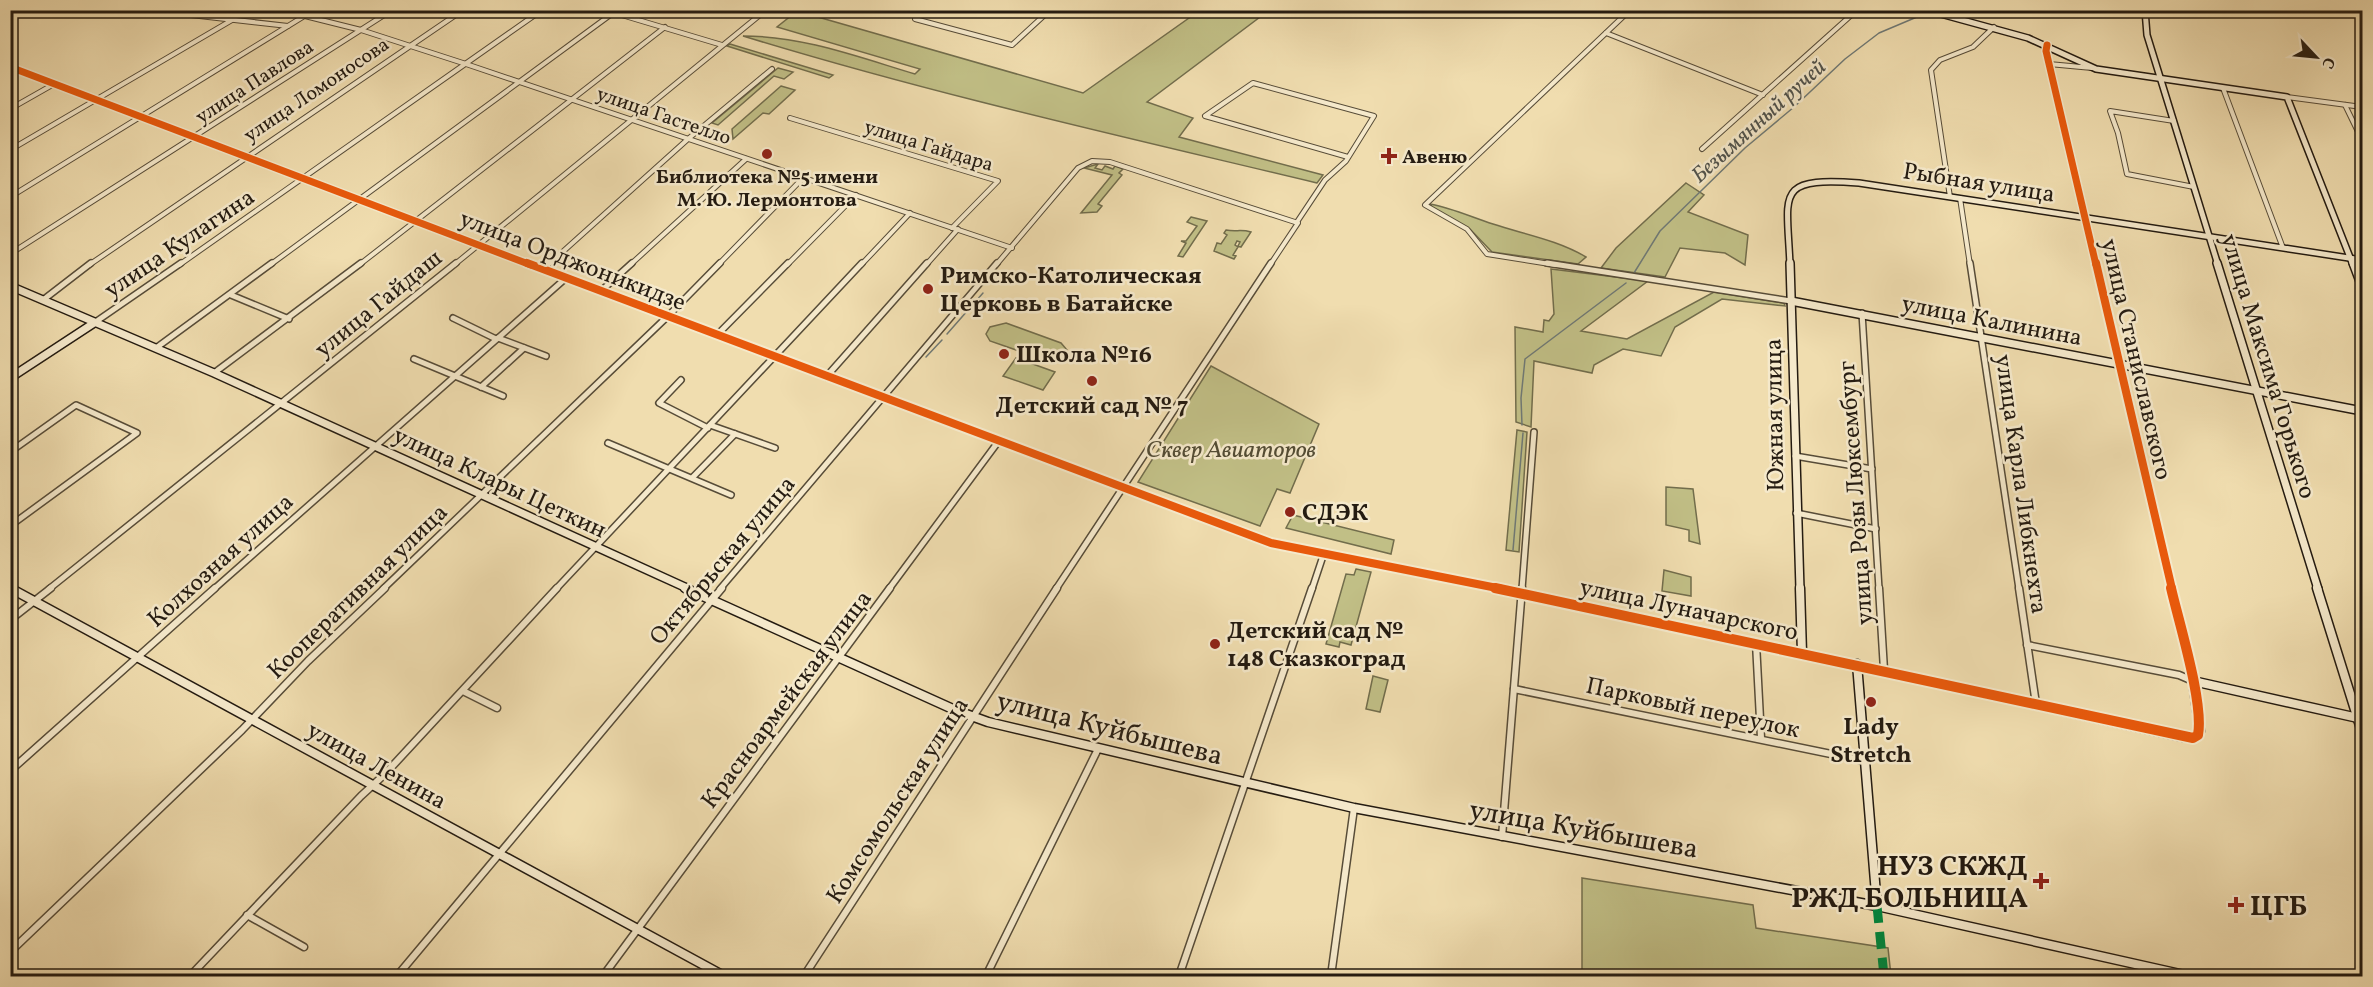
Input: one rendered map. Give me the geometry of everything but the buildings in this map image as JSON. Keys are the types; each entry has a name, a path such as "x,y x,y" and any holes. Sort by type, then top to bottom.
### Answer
{"street":[{"path":"147,10 288,26"},
{"path":"10,197 314,10"},
{"name":"улица Павлова","path":"10,254 392,10"},
{"name":"улица Ломоносова","path":"43,300 111,248 463,10"},
{"name":"улица Кулагина","path":"10,378 304,179 542,10"},
{"path":"606,10 722,45"},
{"name":"улица Гайдаш","path":"10,620 479,245 766,10"},
{"path":"915,19 1012,45 1050,10"},
{"path":"1630,10 1425,205 1430,211 1452,219 1471,231 1487,254 1791,301"},
{"path":"1702,149 1857,10"},
{"path":"1926,10 1994,26 2047,45 2079,63 2096,69"},
{"name":"улица Максима Горького","path":"2145,10 2145,28 2160,78 2362,732"},
{"path":"156,348 517,81 613,13"},
{"name":"улица Гастелло","path":"305,16 361,30 466,64 1012,248"},
{"path":"10,150 232,20"},
{"path":"1950,197 1934,92 1929,77 1931,69 1937,59 1973,47 1994,26"},
{"path":"214,373 289,320 665,27"},
{"path":"1606,33 1763,95"},
{"name":"улица Станиславского","path":"2047,45 2046,51 2083,217 2193,681"},
{"path":"2049,64 2362,107"},
{"name":"улица Орджоникидзе","path":"11,67 1122,488"},
{"path":"543,269 688,139 772,69"},
{"name":"Комсомольская улица","path":"804,976 1325,180 1348,157 1374,116 1253,83 1205,116 1348,157"},
{"path":"10,109 54,84"},
{"path":"2223,88 2283,248"},
{"path":"2287,97 2362,287"},
{"path":"2345,105 2362,140"},
{"path":"2174,121 2110,111 2118,133 2127,174 2194,187"},
{"name":"улица Гайдара","path":"790,117 998,181 955,229"},
{"path":"601,291 746,159"},
{"name":"Октябрьская улица","path":"397,976 711,600 1078,168 1092,161 1110,162 1297,223"},
{"name":"Кооперативная улица","path":"10,952 252,719 308,661 667,317 803,178"},
{"name":"Рыбная улица","path":"1803,184 1841,182 1960,198 2362,260"},
{"name":"Южная улица","path":"1802,653 1788,201 1792,191 1803,184"},
{"path":"717,335 856,195"},
{"name":"улица Карла Либкнехта","path":"1960,198 2036,704"},
{"path":"190,976 463,691 669,467 910,213"},
{"path":"826,377 955,229"},
{"name":"Колхозная улица","path":"10,771 566,278"},
{"name":"улица Клары Цеткин","path":"10,286 214,373 972,717"},
{"path":"231,294 289,320"},
{"name":"улица Калинина","path":"1791,301 2362,411"},
{"name":"улица Розы Люксембург","path":"1862,313 1884,670"},
{"path":"453,318 497,339 546,356"},
{"path":"481,387 524,348"},
{"path":"414,359 503,396"},
{"path":"681,380 659,403 676,408 681,414 709,426 775,448"},
{"path":"10,452 76,405 137,433 10,526"},
{"path":"1502,837 1534,432"},
{"path":"693,477 735,434"},
{"name":"Красноармейская улица","path":"603,976 998,442"},
{"path":"608,444 669,467 731,495"},
{"path":"1795,456 1872,469"},
{"name":"улица Луначарского","path":"1122,488 1260,540 1857,664 2193,738 2198,735 2200,725 2193,681"},
{"path":"1796,513 1876,530"},
{"path":"1179,976 1324,553"},
{"name":"улица Ленина","path":"10,588 724,976"},
{"path":"1756,643 1761,738"},
{"path":"2027,645 2179,675 2193,681 2358,718"},
{"path":"1857,664 1877,906"},
{"name":"Парковый переулок","path":"1514,689 1865,761"},
{"path":"463,691 497,708"},
{"name":"улица Куйбышева","path":"972,717 1018,730 1354,808 1877,906 2189,976"},
{"path":"986,976 1098,748"},
{"path":"1331,976 1354,808"},
{"path":"247,915 304,947"}],"green space":[{"path":"797,11 1083,93 1199,11 1268,11 1147,102 1193,118 1179,137 1323,175 1317,183 1101,132 885,77 743,36 809,44 915,74 920,69 777,27"},
{"path":"730,44 833,75 829,78 727,46"},
{"path":"778,68 793,72 784,79 774,76 718,125 712,123"},
{"path":"781,86 795,90 769,114 763,113 733,139 732,129"},
{"path":"1098,164 1095,168 1102,170 1105,166 1123,169 1119,173 1122,175 1098,204 1102,206 1097,212 1081,213 1112,175 1084,168"},
{"path":"1686,183 1704,195 1688,212 1748,235 1745,265 1725,253 1680,248 1665,277 1601,268 1616,248"},
{"path":"1430,204 1552,242 1586,257 1578,264 1492,252 1470,229 1434,210"},
{"path":"1191,217 1207,221 1183,257 1178,256 1186,243 1181,241 1186,241 1197,226 1187,222"},
{"path":"1226,230 1251,232 1241,247 1238,246 1240,242 1237,241 1235,245 1238,247 1233,255 1236,256 1234,259 1214,251 1217,243 1221,244 1227,235 1224,233"},
{"path":"1551,269 1648,281 1581,331 1627,339 1714,292 1784,303 1785,306 1722,299 1675,327 1661,356 1623,349 1594,365 1592,373 1534,361 1531,427 1516,422 1515,327 1543,332 1544,320 1549,321 1554,314"},
{"path":"1006,323 1061,343 1067,350 1062,358 1051,362 990,341 986,334 990,327"},
{"path":"1016,358 1055,372 1043,390 1003,376"},
{"name":"Сквер Авиаторов","path":"1211,366 1319,424 1290,493 1277,489 1260,526 1138,482"},
{"path":"1517,430 1527,432 1519,552 1506,550"},
{"path":"1666,487 1693,489 1700,544 1689,541 1689,530 1666,525"},
{"path":"1293,515 1394,540 1391,554 1286,528"},
{"path":"1356,569 1371,572 1351,645 1340,642 1339,647 1326,644 1346,574 1354,575"},
{"path":"1664,570 1691,577 1691,596 1662,591"},
{"path":"1373,676 1388,680 1380,712 1366,709"},
{"path":"1582,878 1753,905 1756,928 1888,948 1891,976 1582,976"}],"waterway":[{"name":"Безымянный ручей","path":"1634,273 1660,231 1745,148 1794,107 1845,59 1879,33 1924,14"},
{"name":"Безымянный ручей","path":"1522,425 1521,398 1525,359 1626,283"},
{"path":"947,334 983,293"},
{"path":"926,357 942,340"},
{"path":"1513,550 1523,433"}],"marked path":[{"path":"1877,906 1884,976"}],"cycle path":[{"path":"10,67 998,442 1271,543 1522,593 2193,738 2198,735 2200,725 2193,681 2046,51 2047,45"}],"place":[{"name":"Библиотека №5 имени М. Ю. Лермонтова","path":"767,154"},
{"name":"Авеню","path":"1389,156"},
{"name":"Римско-Католическая Церковь в Батайске","path":"928,289"},
{"name":"Школа №16","path":"1004,354"},
{"name":"Детский сад № 7","path":"1092,381"},
{"name":"СДЭК","path":"1290,512"},
{"name":"Детский сад № 148 Сказкоград","path":"1215,644"},
{"name":"Lady Stretch","path":"1871,702"},
{"name":"НУЗ СКЖД РЖД БОЛЬНИЦА","path":"2041,881"},
{"name":"ЦГБ","path":"2236,905"}]}
